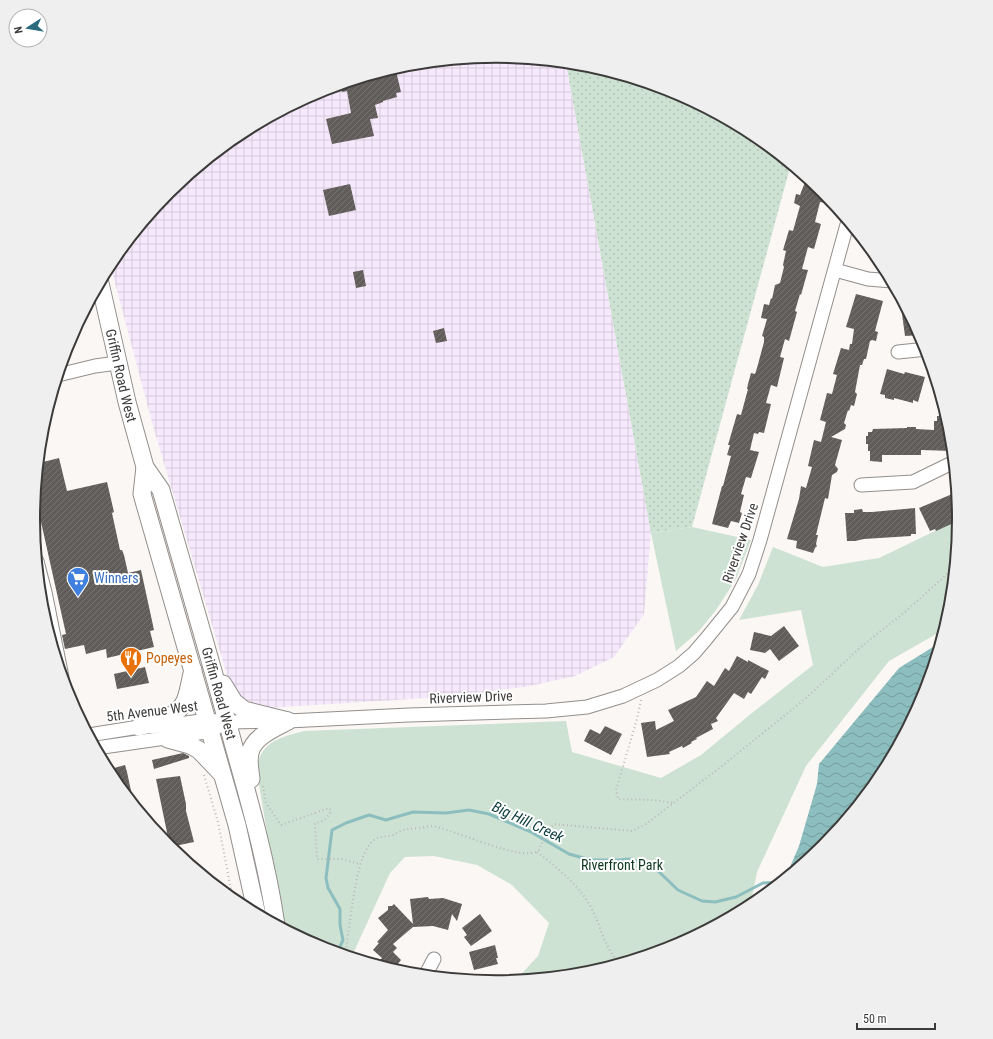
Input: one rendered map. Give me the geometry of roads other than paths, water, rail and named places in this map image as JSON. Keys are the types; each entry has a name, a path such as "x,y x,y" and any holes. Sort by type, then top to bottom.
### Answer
{"main road":[{"name":"Griffin Road West","path":"102,290 117,363 145,467 161,490 212,663 253,815 272,896 275,919"},
{"name":"Griffin Road West","path":"145,467 142,494 237,825 255,907"},
{"path":"212,663 230,697 238,706 244,710 288,721"},
{"path":"139,727 166,719 181,707 187,695 193,670"},
{"path":"253,815 250,750 261,738 288,721"},
{"path":"168,739 190,745 199,750 223,776"}],"street":[{"name":"Riverview Drive","path":"228,722 546,711 587,707 639,689 679,666 694,653 720,623 732,607 749,574 760,540 846,227"},
{"path":"835,270 868,279 885,280"},
{"path":"898,352 920,350"},
{"path":"64,374 117,363"},
{"path":"861,485 913,482 949,464"},
{"name":"5th Avenue West","path":"101,747 168,739 209,726 228,722"},
{"name":"5th Avenue West","path":"93,733 139,727 209,726"},
{"path":"428,970 434,959"}],"water":[{"path":"935,646 929,666 906,721 892,748 876,773 840,820 789,870 799,846 817,784 819,764 899,668"}],"waterway":[{"name":"Big Hill Creek","path":"339,948 343,940 340,925 340,909 328,888 326,878 332,830 346,823 369,815 386,820 413,812 446,813 469,810 489,814 531,832 569,854 591,860 630,859 655,868 678,890 702,901 715,902 736,897 763,883 773,882"}],"place":[{"name":"Winners","path":"78,598"},
{"name":"Popeyes","path":"131,678"}],"park label":[{"name":"Riverfront Park","path":"622,865"}]}
